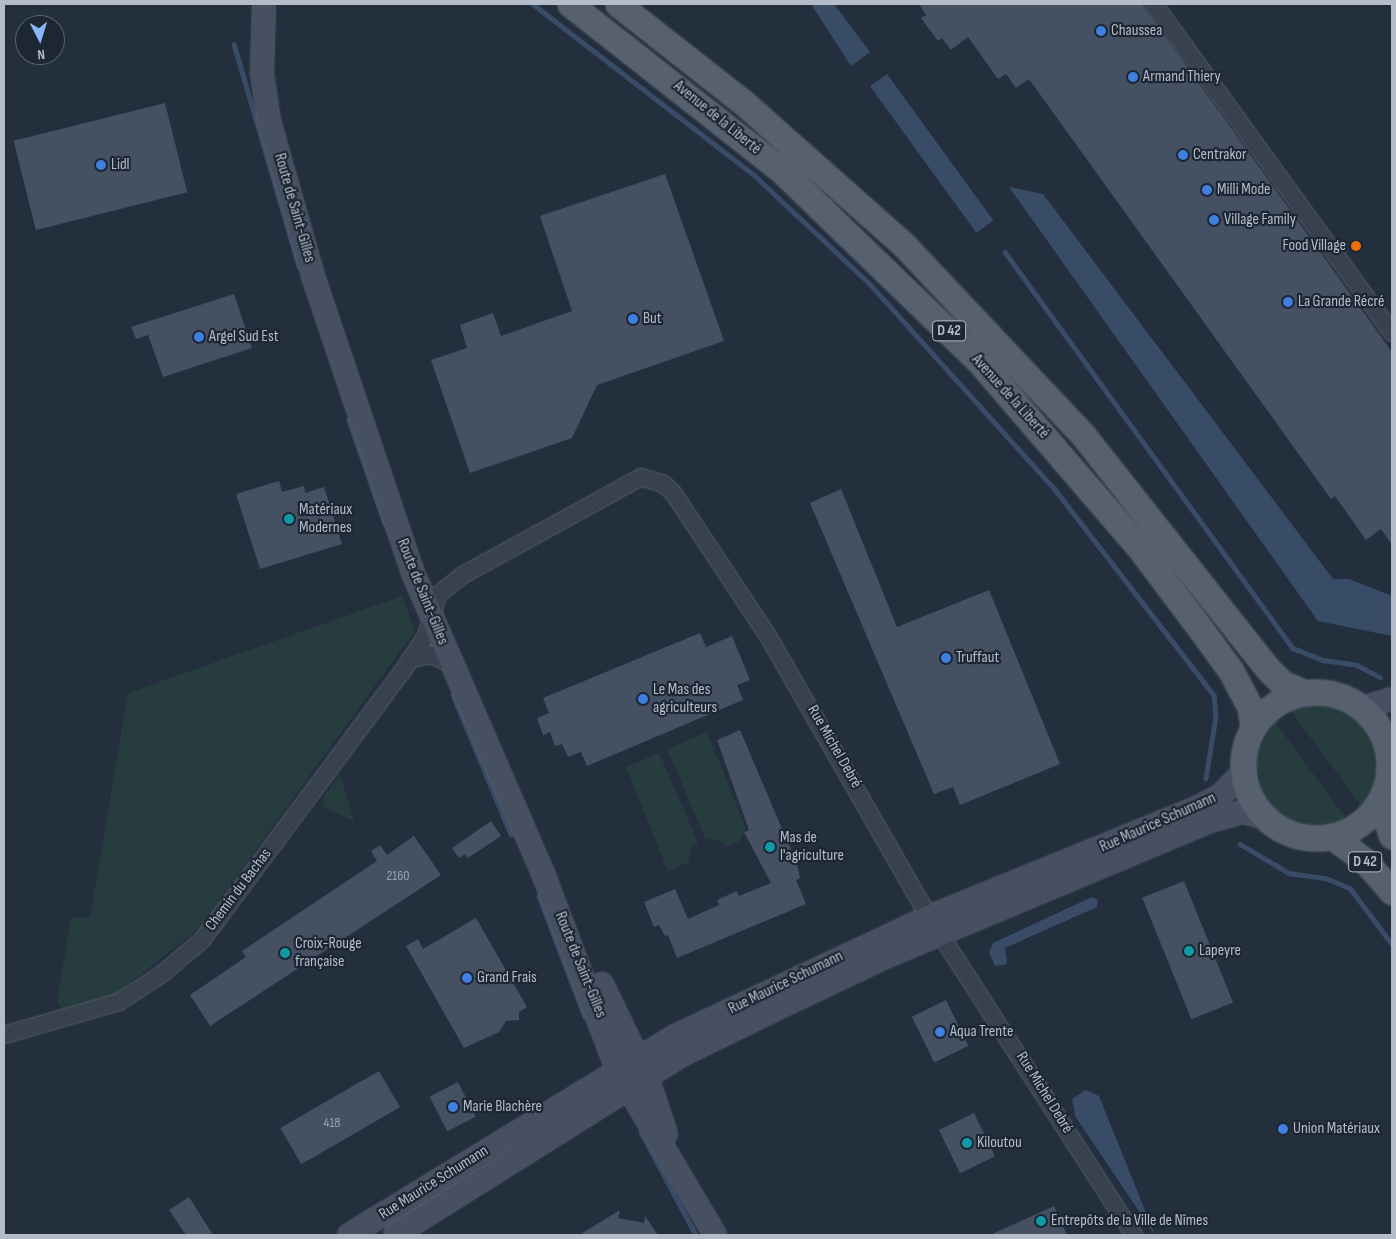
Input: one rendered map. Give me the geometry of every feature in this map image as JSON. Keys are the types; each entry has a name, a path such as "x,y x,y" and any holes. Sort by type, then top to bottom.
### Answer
{"main road":[{"name":"Route de Saint-Gilles","path":"264,4 262,73 269,121 314,279 392,514 592,963 647,1077 669,1151"},
{"name":"Route de Saint-Gilles","path":"275,4 272,69 280,126 370,417 453,665 560,914 617,1069 627,1090 669,1151 716,1235"},
{"name":"Avenue de la Liberté","path":"570,4 782,171 978,360 1139,547 1231,671 1250,707 1253,726"},
{"name":"Avenue de la Liberté","path":"618,4 744,103 903,244 1083,435 1268,669 1282,683 1306,692"},
{"path":"1306,692 1331,693 1362,708 1382,731 1391,771 1380,802 1357,826 1334,837 1303,838 1263,817 1250,798 1242,773 1245,746 1253,726 1277,703 1306,692"},
{"path":"1362,708 1392,699"},
{"name":"Rue Maurice Schumann","path":"349,1235 637,1056 1196,808 1220,796 1242,773"},
{"name":"D 42","path":"1380,802 1392,836"},
{"name":"Rue Maurice Schumann","path":"395,1235 684,1054 935,925 1213,820 1243,812 1263,817"},
{"name":"D 42","path":"1334,837 1365,861 1392,892"}],"street":[{"path":"1154,4 1392,333"},
{"name":"Rue Michel Debré","path":"434,605 456,579 633,478 664,484 787,665 935,925 1134,1235"},
{"name":"Chemin du Bachas","path":"4,1035 118,1002 162,974 202,940 426,636 434,605"},
{"path":"409,660 431,655 453,665"}],"green space":[{"path":"402,596 415,631 197,930 112,997 63,1011 57,1001 71,917 90,917 128,693"},
{"path":"1314,703 1352,711 1373,743 1378,741 1383,778 1365,811 1290,710"},
{"path":"1275,722 1349,822 1336,828 1302,828 1274,810 1264,797 1256,765 1259,748"},
{"path":"707,732 746,828 739,841 727,847 720,840 705,838 667,749"},
{"path":"659,753 698,842 691,850 689,862 668,871 626,767"},
{"path":"340,774 354,821 323,807 324,796"}],"water":[{"path":"811,4 834,4 870,52 851,66"},
{"path":"887,74 993,220 976,233 870,86"},
{"path":"1009,187 1043,194 1333,579 1349,579 1392,596 1392,636 1318,621"},
{"path":"1092,897 1098,900 1097,907 1005,948 1007,964 995,966 989,952 993,943"},
{"path":"1086,1090 1099,1096 1155,1235 1075,1116 1072,1099"}],"building":[{"name":"Village Family","path":"919,4 1142,4 1392,352 1392,545 1381,529 1366,540 1335,496 1331,499 1029,79 1016,88 1006,74 998,79 968,37 951,50 942,38 938,41 921,18 926,15"},
{"name":"Lidl","path":"165,103 187,192 36,230 14,141"},
{"name":"But","path":"665,174 724,341 597,385 572,438 470,473 431,360 467,348 460,325 493,313 501,336 572,311 540,216"},
{"name":"Argel Sud Est","path":"234,294 252,348 163,377 148,335 136,339 131,327"},
{"name":"Matériaux Modernes","path":"279,481 282,492 304,486 305,493 324,487 342,544 260,569 236,494"},
{"name":"Truffaut","path":"841,489 897,627 989,590 1060,764 960,805 953,787 934,794 810,503"},
{"name":"Le Mas des agriculteurs","path":"700,633 706,647 732,636 750,680 737,685 743,700 587,766 581,752 568,757 562,744 555,746 550,732 543,735 537,718 549,713 543,698"},
{"name":"Mas de l'agriculture","path":"740,730 797,864 800,878 796,880 806,904 677,958 668,935 665,936 659,925 654,927 644,902 675,889 688,919 719,905 717,900 737,891 739,896 771,883 744,832 749,830 717,740"},
{"path":"491,821 501,836 468,858 465,854 459,858 452,848"},
{"name":"Croix-Rouge française","path":"414,836 441,875 210,1026 190,995 246,957 242,951 377,861 371,851 380,845 387,855"},
{"name":"Lapeyre","path":"1184,881 1233,1002 1191,1019 1142,898"},
{"name":"Grand Frais","path":"476,918 527,1007 519,1012 519,1020 506,1021 499,1032 464,1048 406,946 418,939 423,949"},
{"name":"Aqua Trente","path":"946,1000 968,1046 934,1062 912,1017"},
{"path":"379,1071 400,1107 301,1164 280,1128"},
{"name":"Marie Blachère","path":"458,1082 476,1117 447,1131 429,1097"},
{"name":"Kiloutou","path":"974,1113 995,1156 960,1173 939,1130"},
{"path":"189,1197 213,1235 186,1235 169,1210"},
{"name":"Entrepôts de la Ville de Nîmes","path":"1054,1206 1067,1235 990,1235"},
{"path":"620,1210 618,1218 644,1223 645,1216 658,1235 579,1235"}],"waterway":[{"path":"533,4 753,174 870,284 1057,492 1214,695 1216,717 1206,778"},
{"path":"234,44 299,267"},
{"path":"1005,252 1293,648 1323,660 1357,665 1380,677"},
{"path":"349,420 385,524"},
{"path":"453,695 511,834"},
{"path":"1240,844 1289,873 1326,878 1350,888 1392,944"},
{"path":"539,896 585,1017"},
{"path":"641,1132 696,1235"}],"place":[{"name":"Chaussea","path":"1101,31"},
{"name":"Armand Thiery","path":"1133,77"},
{"name":"Centrakor","path":"1183,155"},
{"name":"Lidl","path":"101,165"},
{"name":"Milli Mode","path":"1207,190"},
{"name":"Village Family","path":"1214,220"},
{"name":"Food Village","path":"1356,246"},
{"name":"La Grande Récré","path":"1288,302"},
{"name":"But","path":"633,319"},
{"name":"Argel Sud Est","path":"199,337"},
{"name":"Matériaux Modernes","path":"289,519"},
{"name":"Truffaut","path":"946,658"},
{"name":"Le Mas des agriculteurs","path":"643,699"},
{"name":"Mas de l'agriculture","path":"770,847"},
{"name":"Lapeyre","path":"1189,951"},
{"name":"Croix-Rouge française","path":"285,953"},
{"name":"Grand Frais","path":"467,978"},
{"name":"Aqua Trente","path":"940,1032"},
{"name":"Marie Blachère","path":"453,1107"},
{"name":"Union Matériaux","path":"1283,1129"},
{"name":"Kiloutou","path":"967,1143"},
{"name":"Entrepôts de la Ville de Nîmes","path":"1041,1221"}]}
